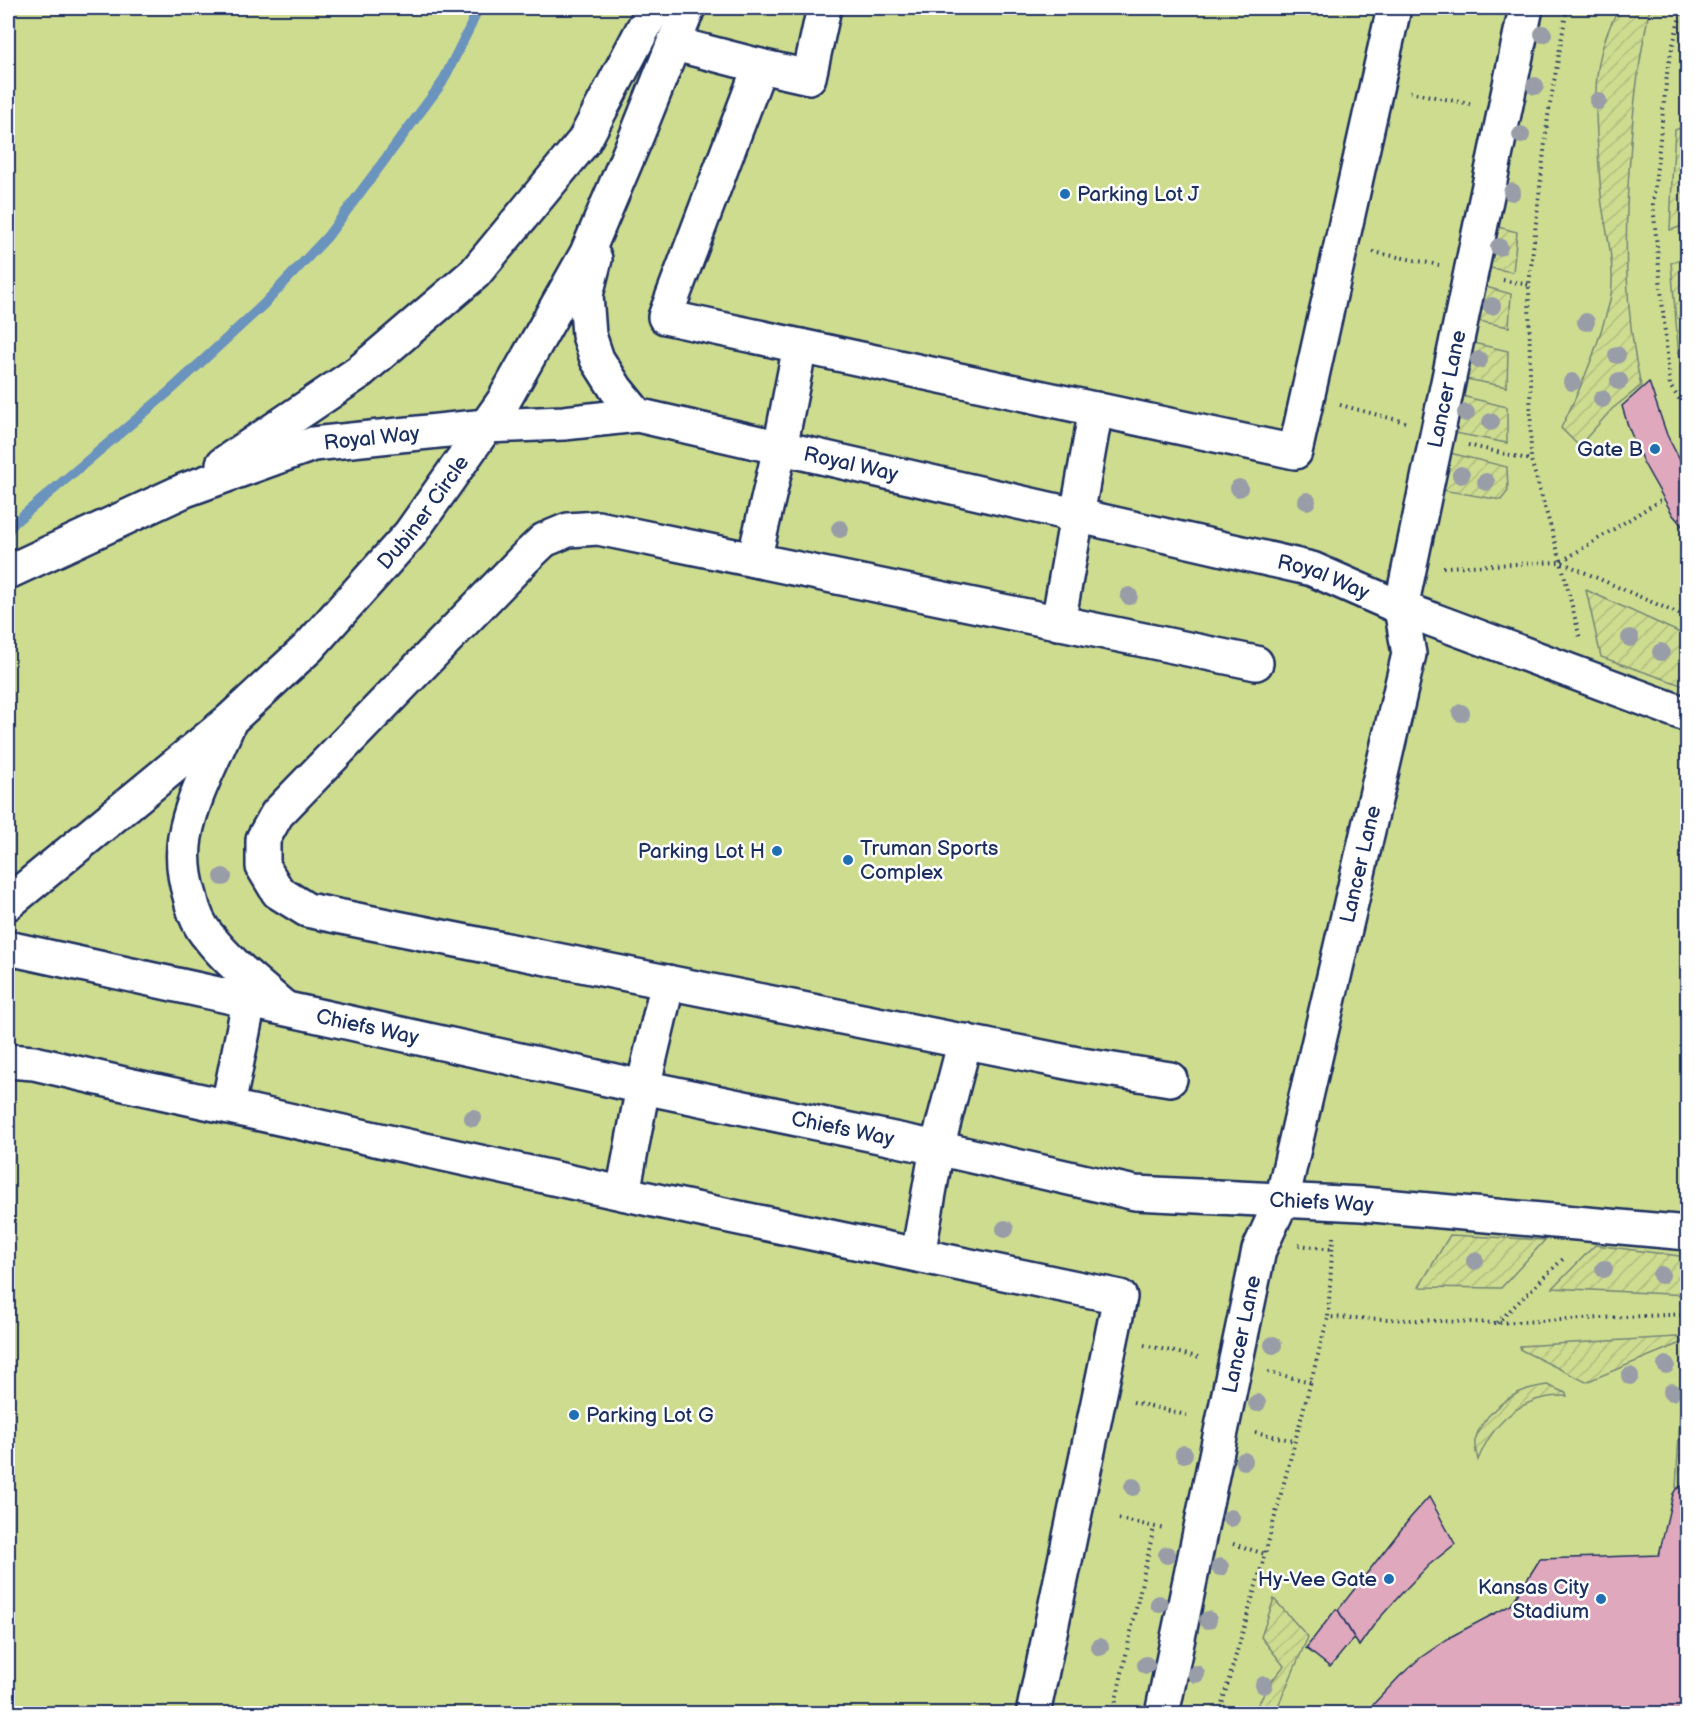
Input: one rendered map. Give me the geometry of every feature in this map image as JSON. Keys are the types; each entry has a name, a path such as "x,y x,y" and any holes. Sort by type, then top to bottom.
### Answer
{"street":[{"path":"184,490 358,373 475,273 584,141 654,8"},
{"name":"Dubiner Circle","path":"8,903 229,721 308,648 410,534 503,402 587,253 688,8"},
{"path":"675,44 809,77 824,8"},
{"path":"760,66 664,317 1295,452 1394,8"},
{"name":"Lancer Lane","path":"1162,1713 1259,1250 1282,1200 1409,654 1401,608 1526,8"},
{"path":"606,209 586,295 589,334 597,359 616,389 637,415"},
{"path":"754,560 801,346"},
{"path":"1058,623 1096,409"},
{"name":"Royal Way","path":"8,572 184,490 313,444 486,426 564,423 637,415 1312,569 1401,608 1688,715"},
{"path":"1170,1079 1082,1065 307,910 278,892 263,867 263,839 278,814 518,564 544,540 568,530 598,528 1256,663"},
{"path":"229,721 195,801 185,837 184,863 187,887 194,911 207,935 230,962 287,1010"},
{"name":"Chiefs Way","path":"8,948 643,1087 937,1148 1135,1193 1362,1204 1688,1233"},
{"path":"623,1193 643,1087 668,982"},
{"path":"228,1106 249,1002"},
{"path":"918,1255 937,1148 965,1041"},
{"path":"8,1061 34,1063 623,1193 1120,1297 1033,1713"}],"path":[{"path":"1567,8 1548,116 1529,285 1532,460 1562,562 1580,639"},
{"path":"1682,8 1668,64 1653,204 1670,386 1688,411"},
{"path":"1425,95 1476,105"},
{"path":"1391,255 1442,266"},
{"path":"1498,279 1529,285"},
{"path":"1358,409 1408,423"},
{"path":"1464,444 1532,460"},
{"path":"1562,562 1664,498"},
{"path":"1434,567 1562,562 1688,618"},
{"path":"1219,1713 1265,1554 1328,1317 1333,1227"},
{"path":"1295,1244 1332,1249"},
{"path":"1497,1323 1571,1252"},
{"path":"1328,1317 1497,1323 1688,1314"},
{"path":"1111,1338 1206,1359"},
{"path":"1265,1372 1311,1382"},
{"path":"1100,1394 1195,1418"},
{"path":"1251,1431 1295,1441"},
{"path":"1119,1519 1171,1531"},
{"path":"1113,1713 1154,1527"},
{"path":"1227,1542 1265,1554"}],"green space":[{"name":"Truman Sports Complex","path":"8,8 1687,8 1687,1713 8,1714"},
{"path":"1619,8 1650,8 1631,138 1626,244 1628,301 1641,386 1612,409 1579,446 1561,428 1593,356 1611,295 1609,243 1601,198 1596,94 1599,60 1610,26"},
{"path":"1687,125 1687,225 1670,230 1675,130"},
{"path":"1498,227 1517,232 1513,272 1490,268"},
{"path":"1687,256 1687,352 1679,357 1671,263"},
{"path":"1486,287 1511,294 1509,327 1478,321"},
{"path":"1473,343 1508,351 1507,387 1466,379"},
{"path":"1462,396 1507,407 1507,443 1455,433"},
{"path":"1450,453 1507,467 1508,491 1501,500 1442,490"},
{"path":"1586,590 1687,636 1687,687 1601,657"},
{"path":"1450,1235 1545,1240 1501,1288 1419,1287"},
{"path":"1595,1245 1687,1257 1687,1295 1553,1288"},
{"path":"1677,1337 1683,1342 1586,1382 1521,1350 1520,1346"},
{"path":"1547,1385 1566,1393 1567,1396 1551,1397 1523,1405 1501,1423 1492,1434 1478,1460 1475,1441 1488,1416 1503,1402 1520,1392"},
{"path":"1680,1416 1687,1419 1688,1486 1676,1489"},
{"path":"1274,1599 1308,1637 1275,1713 1253,1713 1271,1682 1284,1666 1261,1637"}],"building":[{"name":"Gate B","path":"1649,382 1667,435 1688,476 1688,533 1673,515 1643,462 1622,406"},
{"name":"Kansas City Stadium","path":"1688,1486 1688,1714 1364,1714 1420,1658 1452,1636 1511,1605 1540,1559 1659,1555 1673,1494 1676,1489"},
{"name":"Hy-Vee Gate","path":"1429,1497 1455,1544 1429,1565 1402,1593 1376,1622 1359,1646 1338,1610"},
{"path":"1336,1609 1354,1638 1330,1667 1306,1648"}],"waterway":[{"path":"8,531 14,523 171,390 263,305 327,237 442,83 478,8"}],"place":[{"name":"Parking Lot J","path":"1065,194"},
{"name":"Gate B","path":"1655,449"},
{"name":"Parking Lot H","path":"777,851"},
{"name":"Truman Sports Complex","path":"848,860"},
{"name":"Parking Lot G","path":"574,1415"},
{"name":"Hy-Vee Gate","path":"1389,1579"},
{"name":"Kansas City Stadium","path":"1601,1599"}]}
